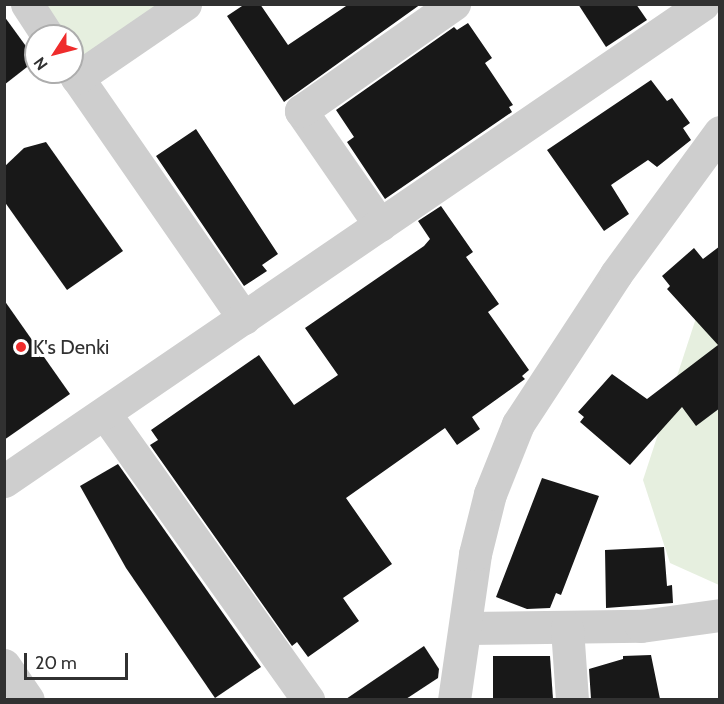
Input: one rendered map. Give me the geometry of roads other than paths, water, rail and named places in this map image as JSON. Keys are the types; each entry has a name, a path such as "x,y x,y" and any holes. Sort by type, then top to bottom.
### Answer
{"street":[{"path":"27,4 40,24"},
{"path":"84,68 185,4"},
{"path":"381,225 301,111 454,4"},
{"path":"4,480 105,414 381,225 663,15 703,4"},
{"path":"81,84 244,318"},
{"path":"454,699 475,554 490,494 518,424 616,274 720,132"},
{"path":"105,414 308,699"},
{"path":"466,628 567,628 684,624 720,615"},
{"path":"567,628 572,699"},
{"path":"4,665 28,699"}],"place":[{"name":"K's Denki","path":"21,347"}]}
